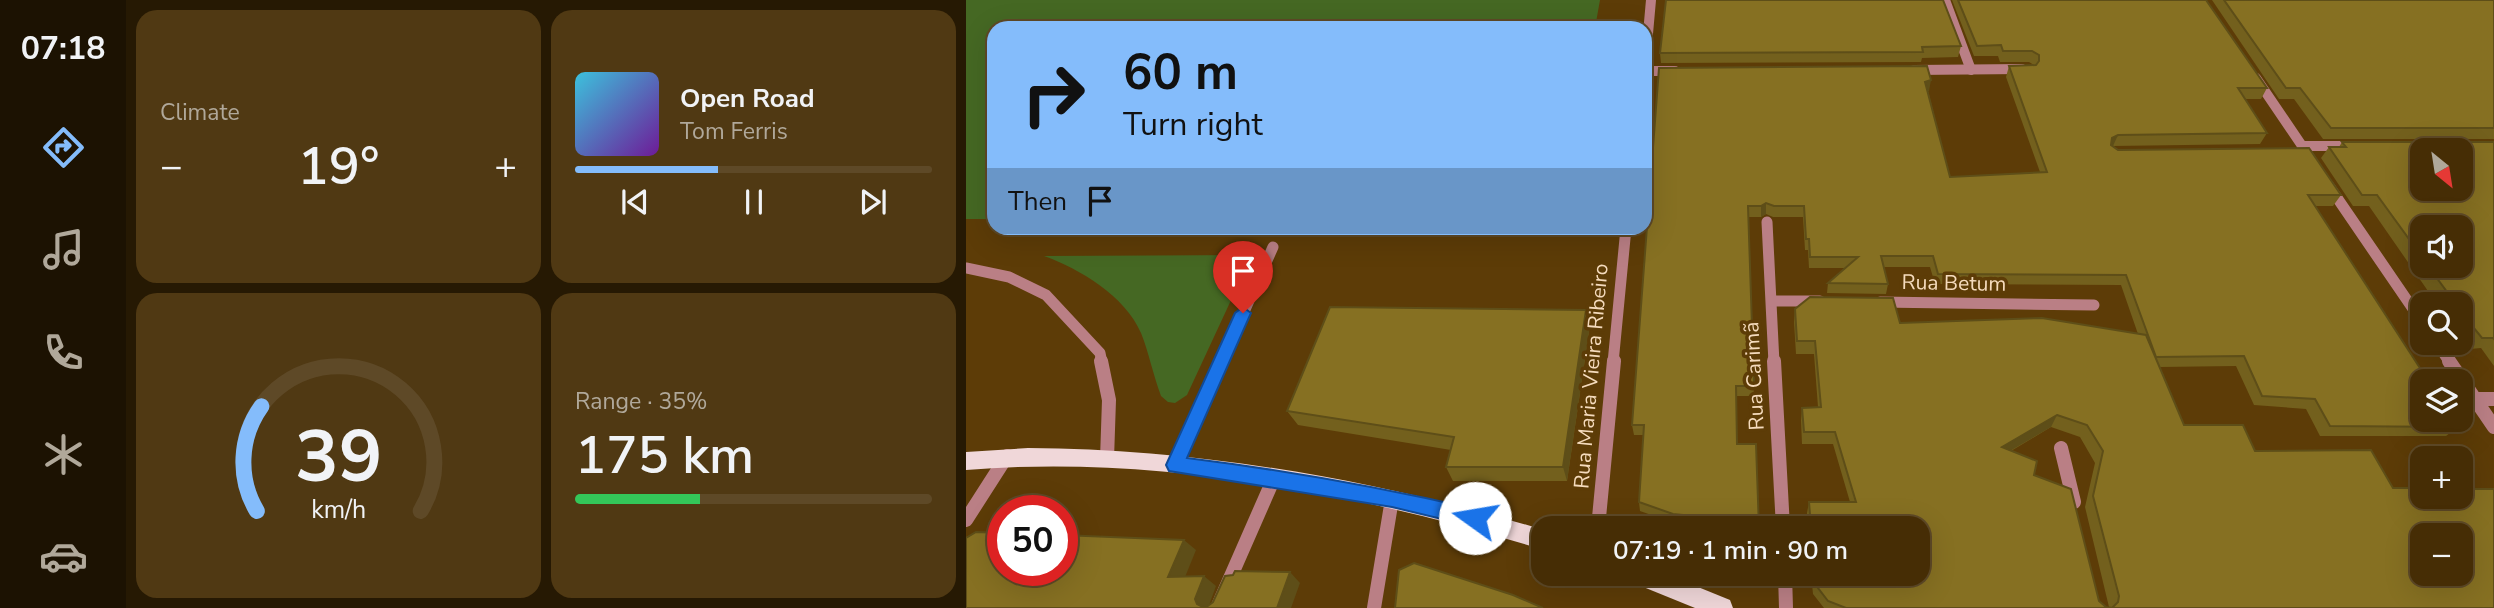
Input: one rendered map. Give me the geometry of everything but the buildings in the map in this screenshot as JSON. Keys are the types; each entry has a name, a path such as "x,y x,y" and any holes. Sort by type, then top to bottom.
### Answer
{"main road":[{"path":"966,461 1007,456 1107,459 1274,478 1392,499 1475,518 1531,536"},
{"path":"1668,586 1722,608"}],"street":[{"path":"1649,21 1651,0"},
{"path":"1945,0 1971,70"},
{"path":"2248,67 2300,150 2410,305"},
{"path":"1652,69 1686,71"},
{"path":"1904,70 2029,69"},
{"path":"2300,150 2369,146"},
{"name":"Rua Carimã","path":"1767,222 1782,516"},
{"name":"Rua Maria Vieira Ribeiro","path":"1599,516 1625,235"},
{"path":"1175,465 1273,247"},
{"path":"966,268 1009,277 1046,295 1100,353 1109,400 1107,459"},
{"path":"1772,301 1836,302"},
{"name":"Rua Betum","path":"1862,302 2094,305"},
{"path":"2445,355 2494,427"},
{"path":"2475,399 2494,399"},
{"path":"2061,449 2077,515"},
{"path":"966,520 1007,456"},
{"path":"1217,608 1274,478"},
{"path":"1374,608 1392,499"},
{"path":"1785,586 1786,608"}],"green space":[{"path":"966,0 1600,0 1596,21 987,21 987,219 966,219"},
{"path":"1252,255 1187,395 1175,403 1168,402 1161,396 1141,333 1124,307 1086,276 1044,256"}],"route":[{"path":"1243,313 1175,465 1274,478 1392,499 1475,518"}]}
